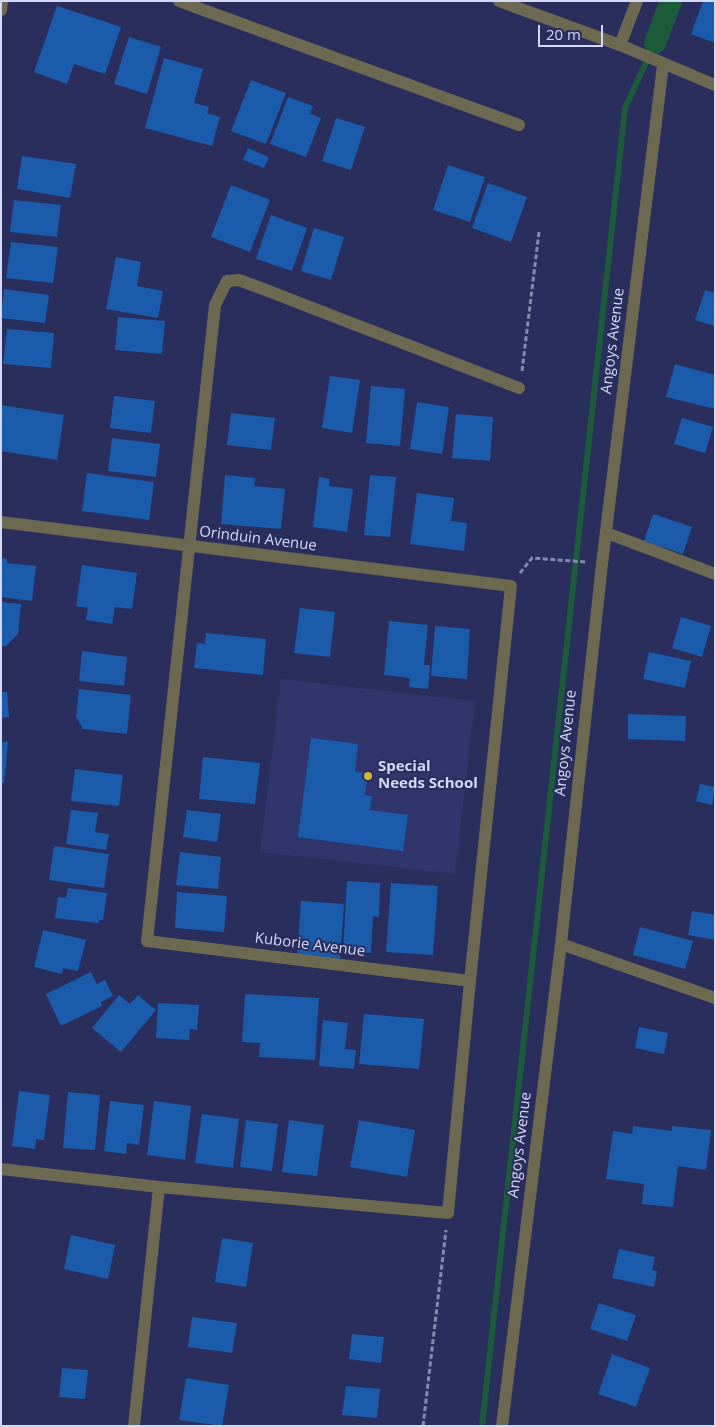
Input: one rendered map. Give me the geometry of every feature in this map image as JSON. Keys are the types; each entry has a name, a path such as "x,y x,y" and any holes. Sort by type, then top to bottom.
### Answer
{"street":[{"path":"1,10 2,1"},
{"path":"179,1 519,125"},
{"path":"499,1 620,45 715,85"},
{"path":"620,45 637,1"},
{"name":"Angoys Avenue","path":"502,1426 561,944 602,564 663,64"},
{"path":"189,547 215,304 227,281 239,280 519,388"},
{"name":"Orinduin Avenue","path":"1,522 511,586 470,981"},
{"path":"607,533 715,574"},
{"name":"Kuborie Avenue","path":"189,547 146,941 470,981"},
{"path":"561,944 715,998"},
{"path":"1,1169 159,1187 448,1213 470,981"},
{"path":"134,1426 159,1187"}],"path":[{"path":"519,388 539,232"},
{"path":"532,558 586,562"},
{"path":"423,1426 448,1213"}],"shaded area":[{"name":"Special Needs School","path":"281,679 475,701 455,874 260,852"}],"building":[{"path":"703,1 715,1 715,43 691,34"},
{"path":"57,6 121,27 105,74 74,64 67,84 34,72"},
{"path":"129,37 161,47 147,94 114,84"},
{"path":"164,58 203,69 194,103 209,107 207,113 220,117 212,146 145,128"},
{"path":"251,80 286,93 266,144 231,131"},
{"path":"288,97 313,106 310,114 321,118 306,157 270,144"},
{"path":"336,118 365,127 351,170 322,161"},
{"path":"248,148 269,157 264,168 243,160"},
{"path":"22,156 76,164 70,198 17,189"},
{"path":"448,165 485,177 470,222 433,210"},
{"path":"488,183 527,197 511,242 472,228"},
{"path":"231,185 270,200 250,252 211,237"},
{"path":"14,200 61,205 57,237 10,232"},
{"path":"271,215 307,228 292,271 256,259"},
{"path":"314,228 344,237 331,280 301,271"},
{"path":"11,242 58,247 53,283 6,278"},
{"path":"116,257 141,262 137,286 163,291 158,318 106,309"},
{"path":"4,289 49,295 45,323 1,318"},
{"path":"705,290 715,293 715,326 695,320"},
{"path":"118,317 165,321 162,354 115,350"},
{"path":"7,329 54,333 51,368 3,364"},
{"path":"675,364 715,375 715,409 666,397"},
{"path":"330,376 360,380 352,433 322,428"},
{"path":"371,386 405,389 400,446 366,443"},
{"path":"114,396 155,401 151,433 110,428"},
{"path":"417,402 449,407 442,454 410,449"},
{"path":"1,405 64,415 57,460 1,451"},
{"path":"231,413 275,418 271,450 227,445"},
{"path":"456,414 493,417 490,461 452,458"},
{"path":"682,418 713,427 705,453 674,444"},
{"path":"112,438 160,444 156,477 108,471"},
{"path":"87,473 154,482 149,520 82,511"},
{"path":"225,475 255,478 254,486 285,489 281,529 221,524"},
{"path":"370,475 396,477 390,537 364,535"},
{"path":"319,477 330,479 329,486 353,489 347,532 313,527"},
{"path":"417,493 454,498 451,521 467,523 464,551 410,544"},
{"path":"653,514 692,527 683,554 644,541"},
{"path":"1,558 7,559 7,563 36,566 32,601 1,597"},
{"path":"82,565 137,573 132,609 115,607 112,624 86,620 88,608 76,606"},
{"path":"1,602 21,604 18,634 6,646 1,646"},
{"path":"300,608 335,612 330,657 294,653"},
{"path":"681,617 711,626 702,657 672,648"},
{"path":"389,621 428,625 424,665 430,665 428,689 409,687 410,678 384,675"},
{"path":"435,626 470,629 467,679 431,676"},
{"path":"206,633 266,639 263,675 194,668 197,643 205,644"},
{"path":"82,651 127,657 124,686 79,681"},
{"path":"649,652 691,661 685,688 643,679"},
{"path":"79,689 131,695 127,734 83,729 76,717"},
{"path":"1,692 7,692 9,717 1,718"},
{"path":"628,714 686,716 685,741 628,739"},
{"path":"311,738 358,744 355,772 368,773 365,795 372,796 370,810 408,815 403,851 298,837"},
{"path":"1,742 8,742 4,783 1,783"},
{"path":"203,757 260,763 255,804 199,799"},
{"path":"75,769 123,775 119,806 71,801"},
{"path":"700,784 715,787 712,805 696,801"},
{"path":"71,810 98,813 95,832 109,834 106,850 66,844"},
{"path":"187,810 221,814 217,842 183,837"},
{"path":"54,846 109,854 104,888 49,880"},
{"path":"180,852 221,857 218,889 176,885"},
{"path":"347,881 380,883 379,917 373,916 371,953 343,951"},
{"path":"391,883 438,886 433,955 386,952"},
{"path":"68,888 107,893 103,920 99,920 98,923 55,918 58,897 66,898"},
{"path":"177,892 227,896 224,932 175,928"},
{"path":"301,901 344,904 340,960 297,957"},
{"path":"692,911 715,915 715,940 688,935"},
{"path":"640,927 693,941 685,969 633,955"},
{"path":"43,930 86,940 78,971 63,968 62,974 34,967"},
{"path":"91,972 97,984 105,980 113,996 101,1002 102,1006 61,1026 46,994"},
{"path":"245,994 319,998 315,1060 259,1057 260,1043 242,1042"},
{"path":"119,995 130,1004 138,995 156,1010 121,1052 92,1028"},
{"path":"158,1003 199,1005 197,1030 190,1029 189,1040 156,1038"},
{"path":"364,1014 424,1019 419,1069 359,1064"},
{"path":"323,1020 348,1023 345,1049 356,1050 354,1069 319,1066"},
{"path":"639,1027 668,1033 664,1054 635,1048"},
{"path":"19,1091 50,1095 44,1140 36,1139 35,1149 12,1146"},
{"path":"68,1092 100,1095 95,1150 63,1148"},
{"path":"110,1101 144,1105 139,1145 127,1143 126,1154 104,1151"},
{"path":"154,1101 191,1106 185,1160 147,1155"},
{"path":"202,1114 239,1119 233,1168 195,1163"},
{"path":"246,1120 278,1124 272,1171 240,1167"},
{"path":"289,1120 324,1125 317,1176 282,1172"},
{"path":"359,1120 415,1130 407,1177 350,1167"},
{"path":"633,1126 672,1131 672,1126 711,1130 706,1170 678,1166 673,1207 642,1204 644,1184 606,1179 613,1131 632,1134"},
{"path":"71,1235 115,1245 108,1279 64,1269"},
{"path":"222,1238 253,1243 246,1287 215,1282"},
{"path":"619,1249 655,1257 652,1270 657,1271 654,1287 612,1278"},
{"path":"599,1303 636,1315 627,1341 590,1329"},
{"path":"192,1317 237,1323 232,1353 188,1347"},
{"path":"352,1334 384,1337 381,1363 349,1359"},
{"path":"612,1354 650,1368 636,1407 598,1394"},
{"path":"62,1368 88,1370 85,1399 59,1397"},
{"path":"186,1378 229,1385 222,1426 179,1420"},
{"path":"346,1386 380,1389 377,1418 342,1415"}],"waterway":[{"path":"655,43 671,1"},
{"path":"482,1426 625,108 655,43"}],"place":[{"name":"Special Needs School","path":"368,776"}]}
